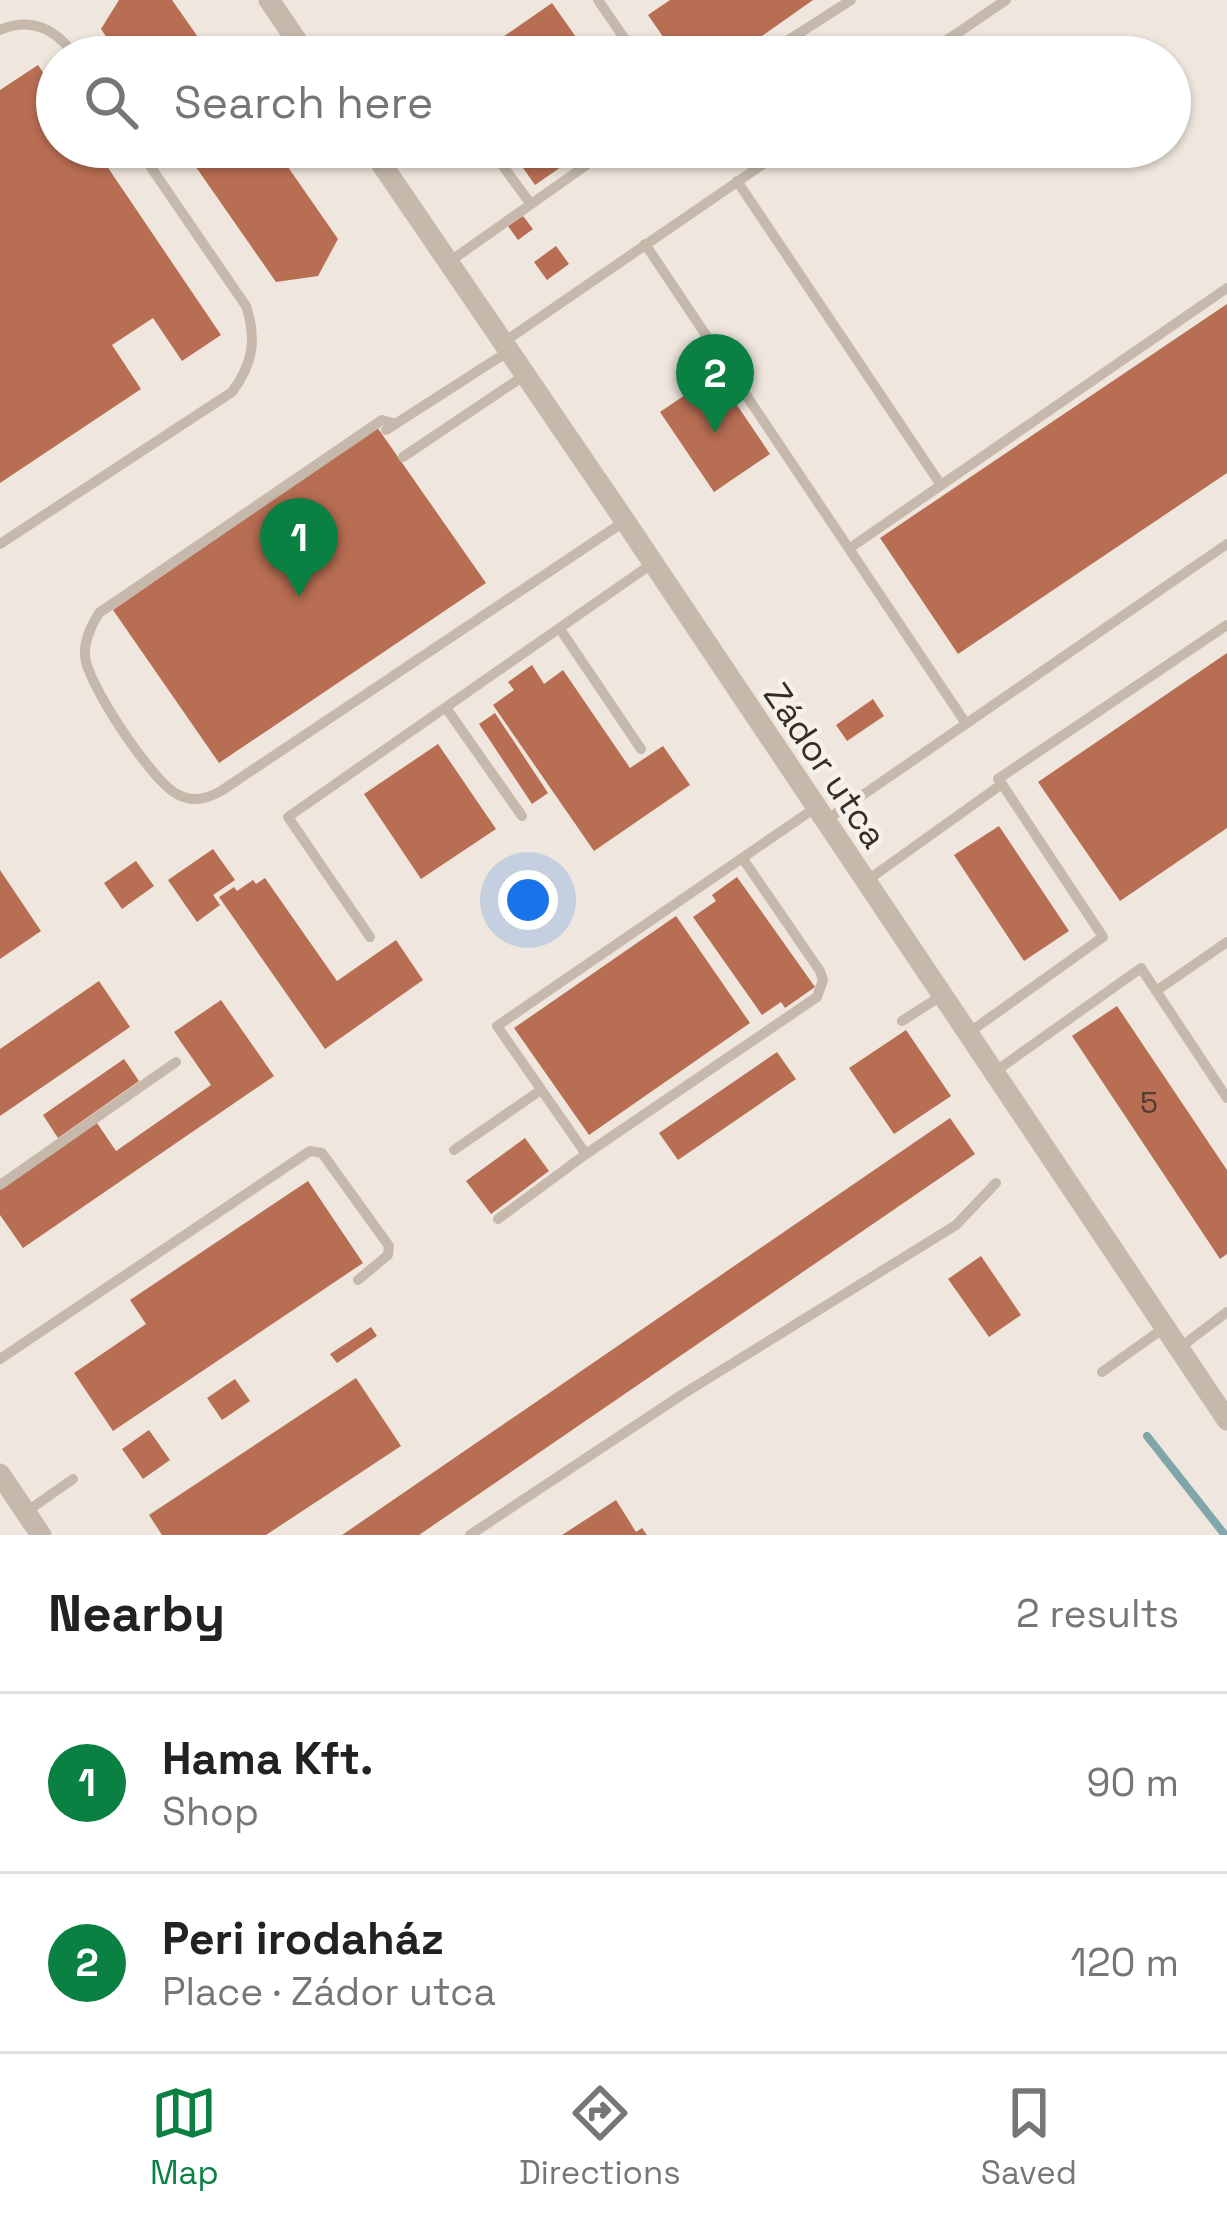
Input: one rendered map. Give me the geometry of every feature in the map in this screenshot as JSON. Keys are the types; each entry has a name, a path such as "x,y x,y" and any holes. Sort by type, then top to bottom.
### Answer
{"street":[{"path":"269,0 294,36"},
{"name":"Zádor utca","path":"384,168 1227,1420"},
{"path":"0,1474 41,1535"}],"lane":[{"path":"598,0 623,36"},
{"path":"794,36 851,0"},
{"path":"953,36 1006,0"},
{"path":"0,29 23,22 57,36"},
{"path":"0,544 232,392 251,360 252,322 246,306 151,168"},
{"path":"505,168 530,203"},
{"path":"449,262 581,168"},
{"path":"626,521 221,791 200,800 176,794 155,774 94,684 85,658 90,629 99,613 382,420 391,427 756,168"},
{"path":"737,181 941,485"},
{"path":"645,244 965,722"},
{"path":"850,548 1227,288"},
{"path":"403,457 526,375"},
{"path":"586,1154 497,1026 743,859 965,722 1227,544"},
{"path":"370,937 288,817 653,563"},
{"path":"967,1034 1103,938 998,779 1227,625"},
{"path":"560,629 641,749"},
{"path":"446,708 522,816"},
{"path":"865,882 1002,784"},
{"path":"498,1219 817,997 822,988 820,971 743,859"},
{"path":"1156,991 1227,941"},
{"path":"993,1073 1141,968 1227,1098"},
{"path":"902,1021 941,996"},
{"path":"0,1185 176,1062"},
{"path":"454,1150 541,1090"},
{"path":"0,1359 310,1151 322,1153 389,1246 388,1256 358,1280"},
{"path":"470,1535 682,1394 956,1225 997,1183"},
{"path":"1178,1349 1227,1312"},
{"path":"1102,1372 1164,1328"},
{"path":"26,1512 74,1479"}],"building":[{"path":"119,0 172,0 197,36 106,36 101,29"},
{"path":"670,0 813,0 762,36 662,36 648,15"},
{"path":"552,3 575,36 504,36"},
{"path":"36,66 36,168 108,168 221,335 182,361 153,318 112,345 141,389 0,483 0,90"},
{"path":"197,168 289,168 338,239 318,276 276,282"},
{"path":"523,168 560,168 535,185"},
{"path":"523,216 533,229 518,240 508,226"},
{"path":"556,246 569,264 547,280 534,262"},
{"path":"1227,304 1227,473 958,654 880,538"},
{"path":"716,374 770,454 714,492 660,412"},
{"path":"377,427 486,583 219,763 113,610"},
{"path":"1227,653 1227,828 1120,901 1038,782"},
{"path":"532,665 544,684 563,670 630,768 663,746 690,785 594,851 493,705 514,690 508,682"},
{"path":"873,699 884,716 847,741 836,725"},
{"path":"495,713 548,793 532,804 479,724"},
{"path":"438,744 496,829 421,879 364,794"},
{"path":"999,826 1069,931 1024,961 954,855"},
{"path":"213,849 235,880 213,895 220,905 197,922 168,880"},
{"path":"136,861 154,886 122,909 104,883"},
{"path":"0,870 41,931 0,959"},
{"path":"737,877 815,987 785,1008 781,1002 762,1015 693,917 716,901 712,895"},
{"path":"265,878 337,981 396,940 423,980 325,1049 219,897"},
{"path":"676,916 750,1023 589,1135 514,1028"},
{"path":"99,981 130,1027 0,1116 0,1049"},
{"path":"221,1000 274,1076 23,1248 0,1215 0,1190 97,1123 116,1151 211,1085 174,1032"},
{"path":"1117,1006 1227,1170 1227,1254 1220,1259 1072,1036"},
{"path":"906,1030 951,1096 894,1134 849,1068"},
{"path":"777,1052 796,1079 678,1160 659,1133"},
{"path":"124,1059 139,1081 58,1138 43,1115"},
{"path":"950,1118 975,1154 419,1535 342,1535"},
{"path":"525,1138 549,1171 491,1214 466,1181"},
{"path":"308,1181 363,1263 113,1431 74,1373 146,1324 130,1300"},
{"path":"981,1256 1021,1315 989,1337 948,1279"},
{"path":"371,1327 377,1336 337,1363 330,1354"},
{"path":"356,1378 401,1446 266,1535 162,1535 149,1515"},
{"path":"235,1379 250,1401 222,1420 207,1398"},
{"path":"149,1430 170,1460 143,1479 122,1449"},
{"path":"616,1500 636,1532 642,1528 647,1535 562,1535"}],"waterway":[{"path":"1147,1436 1225,1535"}],"place":[{"name":"Peri irodaház","path":"715,433"},
{"name":"Hama Kft.","path":"299,597"}]}
